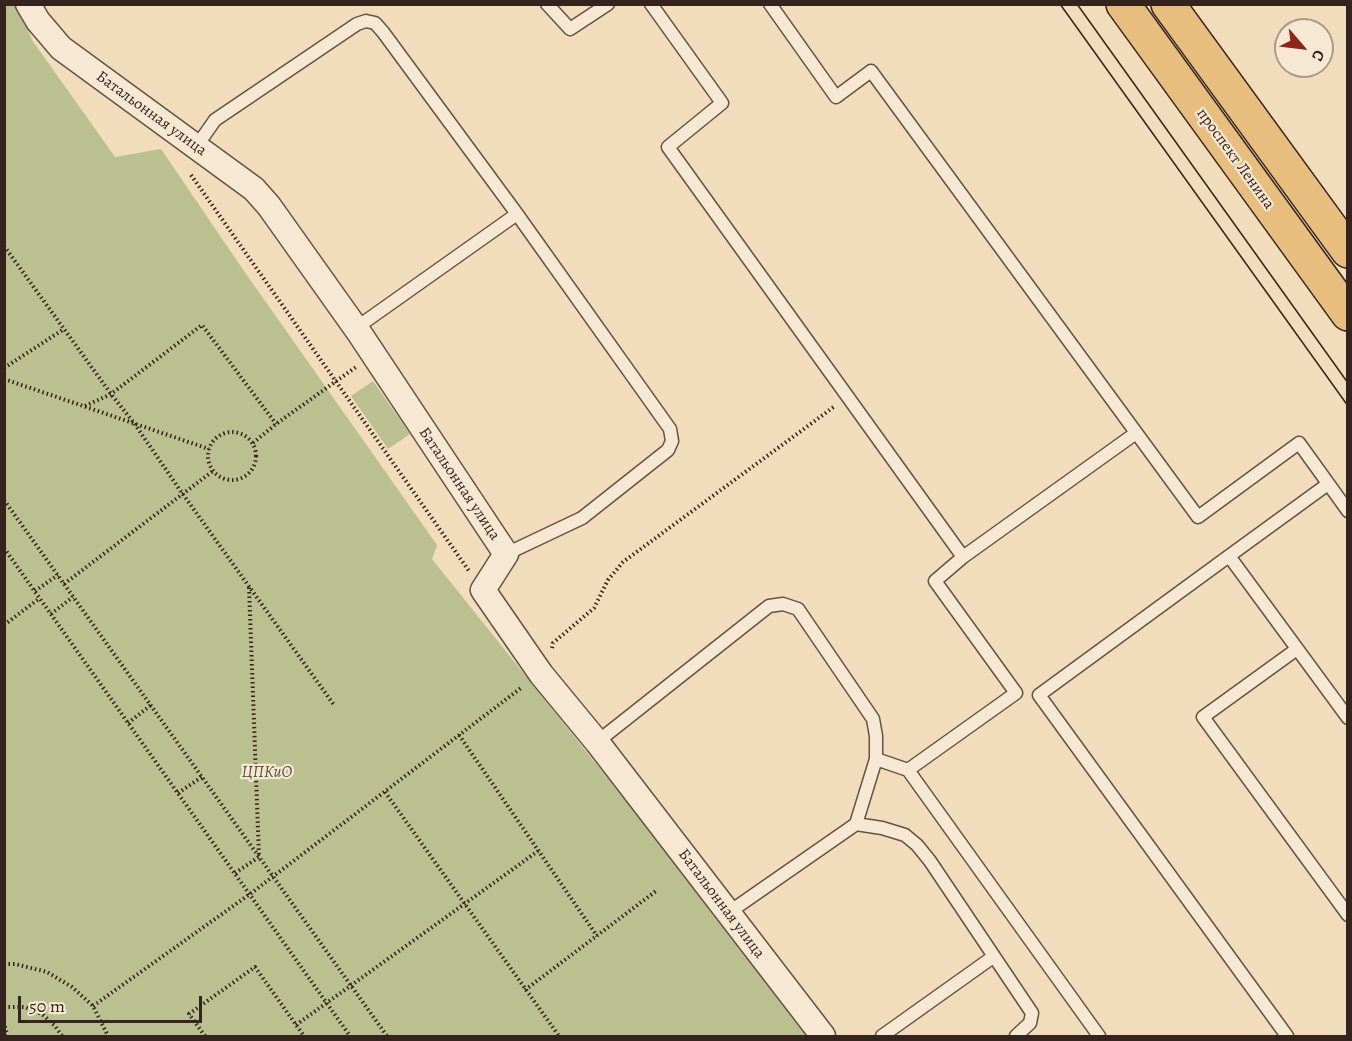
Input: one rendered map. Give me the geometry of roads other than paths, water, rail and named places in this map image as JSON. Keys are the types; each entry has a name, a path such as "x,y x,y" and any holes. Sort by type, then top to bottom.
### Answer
{"main road":[{"name":"проспект Ленина","path":"1123,4 1347,314"},
{"path":"1168,4 1347,251"}],"street":[{"name":"Батальонная улица","path":"28,4 38,21 61,48 255,189 269,207 356,328 506,554 483,590 541,674 597,742 823,1036"}],"lane":[{"path":"547,4 570,29 608,4"},
{"path":"651,4 722,103 668,147 963,557"},
{"path":"770,4 836,97 871,71 1198,517 1299,443 1347,511"},
{"path":"196,147 215,120 357,24 366,21 375,23 383,32 517,214 670,429 672,441 668,450 582,518 506,554"},
{"path":"356,328 517,214"},
{"path":"908,770 1016,693 935,580 963,557 1136,433"},
{"path":"1287,1036 1039,695 1328,484"},
{"path":"1229,556 1347,718"},
{"path":"597,742 769,606 783,604 798,609 873,719 876,759 856,824 728,914"},
{"path":"1297,649 1203,717 1347,915"},
{"path":"876,759 908,770 1099,1036"},
{"path":"856,824 894,831 905,835 918,845 1032,1013 1030,1023 1016,1036"},
{"path":"882,1036 993,957"}],"tram line":[{"path":"1060,4 1348,406"},
{"path":"1077,4 1348,383"}],"park label":[{"name":"ЦПКиО","path":"267,773"}]}
